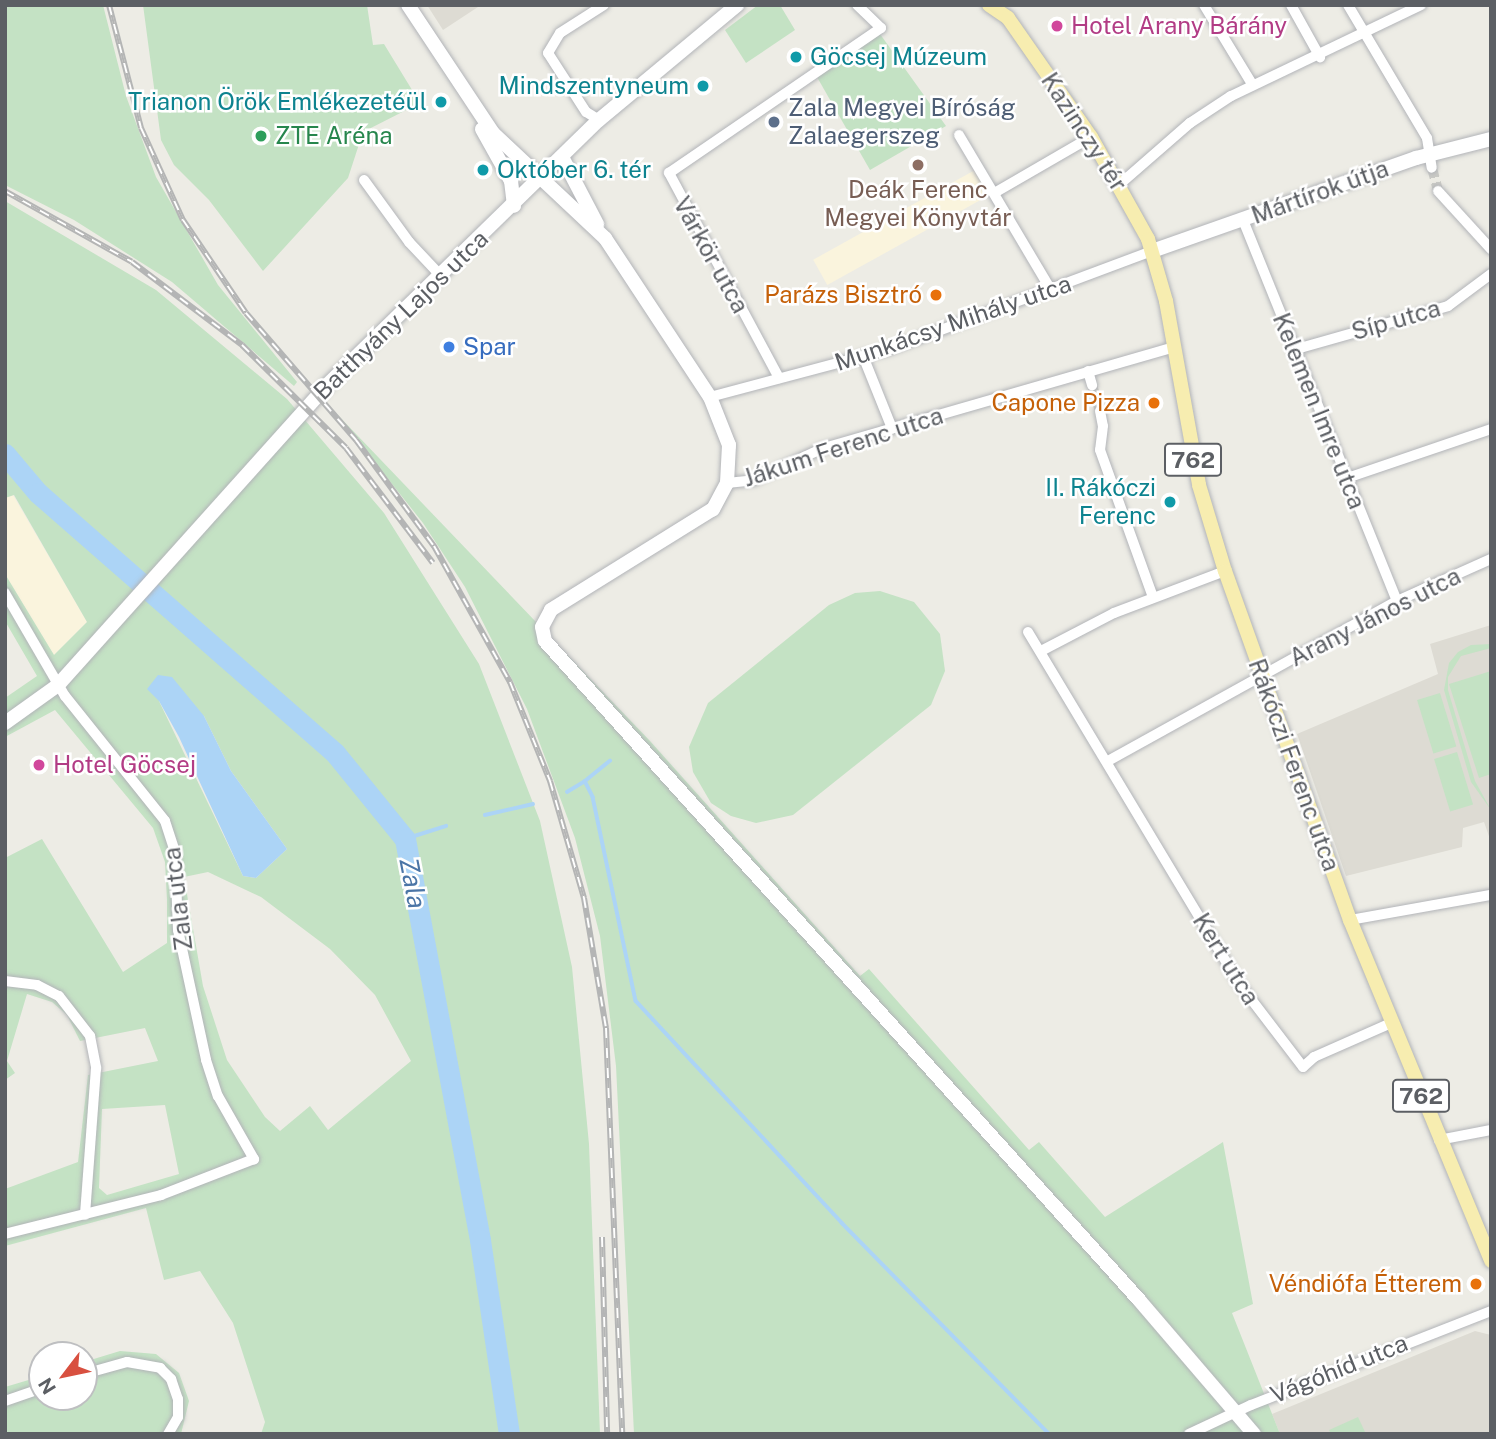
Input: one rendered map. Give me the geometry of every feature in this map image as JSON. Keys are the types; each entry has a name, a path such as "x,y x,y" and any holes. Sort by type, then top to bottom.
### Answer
{"main road":[{"name":"Kazinczy tér","path":"989,5 1006,12 1091,137 1120,184 1152,251"},
{"name":"Rákóczi Ferenc utca","path":"1152,251 1174,346 1199,485 1225,570 1350,920 1491,1261"}],"street":[{"path":"408,5 466,96 508,175 514,206"},
{"path":"599,120 586,112 548,53 561,33 604,5"},
{"name":"Batthyány Lajos utca","path":"5,723 58,685 317,395 514,206 599,120 737,5"},
{"name":"Várkör utca","path":"779,378 669,173 881,28 857,5"},
{"path":"1204,5 1252,84"},
{"path":"1291,5 1320,57"},
{"path":"1348,5 1427,138 1432,160"},
{"path":"1120,184 1190,123 1252,84 1320,57 1421,5"},
{"path":"466,96 508,150 605,237"},
{"path":"959,135 996,192 1051,290"},
{"path":"996,192 1091,137"},
{"name":"Mártírok útja","path":"1152,251 1491,139"},
{"path":"562,157 605,237 710,397 729,445 727,483"},
{"path":"363,180 409,242 441,276"},
{"path":"1438,191 1491,249"},
{"name":"Kelemen Imre utca","path":"1243,219 1293,350 1397,601"},
{"name":"Munkácsy Mihály utca","path":"710,397 863,356 1051,290 1152,251"},
{"name":"Síp utca","path":"1293,350 1447,306 1491,274"},
{"name":"Jákum Ferenc utca","path":"1174,346 795,458 754,481 727,483 706,516 551,611 542,627 551,651 1236,1411"},
{"path":"863,356 892,428"},
{"path":"1088,371 1092,385"},
{"path":"1100,411 1104,426 1100,450 1153,597"},
{"path":"1347,478 1491,429"},
{"name":"Arany János utca","path":"1261,677 1397,601 1491,559"},
{"path":"1041,651 1153,597 1225,570"},
{"name":"Zala utca","path":"5,593 58,685 165,821 175,852 178,930 206,1060 218,1096 254,1160 161,1195 85,1215"},
{"name":"Kert utca","path":"1028,632 1108,761 1238,982 1303,1067 1314,1057 1391,1023"},
{"path":"1108,761 1261,677"},
{"path":"1350,920 1491,895"},
{"path":"5,981 37,985 59,996 90,1036 96,1068 85,1215 5,1234"},
{"path":"1439,1140 1491,1130"},
{"name":"Vágóhíd utca","path":"1189,1434 1236,1411 1491,1311"},
{"path":"98,1370 127,1362 160,1368 171,1379 178,1399 177,1417 168,1434"},
{"path":"5,1401 28,1393"},
{"path":"1236,1411 1254,1434"}],"shaded area":[{"path":"427,5 481,5 443,30"},
{"path":"975,170 989,195 827,285 813,260"},
{"path":"13,495 87,622 54,655 5,574 5,498"},
{"path":"1491,625 1491,842 1484,822 1463,828 1462,847 1346,876 1297,734 1438,674 1430,644"},
{"path":"1475,1331 1491,1335 1491,1434 1280,1434 1272,1414"}],"green space":[{"path":"5,5 103,5 126,96 156,177 218,285 297,382 294,386 172,282 74,220 5,185"},
{"name":"ZTE Aréna","path":"143,5 367,5 373,45 384,44 420,103 363,132 348,178 263,271 209,200 174,165 161,140"},
{"path":"758,5 780,5 795,30 746,63 725,30"},
{"path":"880,34 946,126 870,170 817,77"},
{"path":"5,201 156,290 287,399 384,513 479,664 540,821 572,967 589,1144 600,1434 261,1434 265,1422 233,1323 200,1271 164,1280 146,1208 5,1246 5,1189 78,1162 88,1075 158,1061 145,1028 80,1041 67,1015 52,1002 27,994 7,1061 15,1073 5,1080 5,858 42,839 123,972 167,943 167,900 165,862 153,828 55,710 5,737 5,698 37,676 5,621 5,574 54,655 87,622 14,495 5,498","holes":["159,701 204,716 231,771 287,849 256,878 243,876","208,872 261,897 330,949 375,995 411,1061 328,1130 310,1106 280,1131 265,1117 227,1060 203,986 184,877","165,1105 179,1174 107,1195 99,1188 102,1109"]},
{"path":"334,411 650,741 860,976 869,969 1029,1150 1039,1142 1105,1217 1223,1142 1253,1304 1232,1313 1280,1434 634,1434 616,1066 600,936 575,838 527,709 465,587 423,523"},
{"path":"880,591 914,602 940,634 945,671 931,705 793,815 756,823 731,816 711,803 693,772 689,747 708,703 829,605 855,593"},
{"path":"1491,644 1491,648 1461,656 1448,677 1448,690 1475,781 1491,810 1471,782 1444,690 1449,663 1458,652 1471,645"},
{"path":"1491,671 1491,774 1479,778 1449,684"},
{"path":"1440,693 1456,747 1433,754 1417,700"},
{"path":"1457,752 1473,805 1450,812 1434,759"},
{"path":"120,1351 156,1354 179,1373 189,1401 181,1434 5,1434 5,1387 28,1380 28,1411 98,1411 98,1358"},
{"path":"1358,1417 1366,1434 1331,1434 1329,1430"}],"water":[{"path":"158,675 172,677 204,716 231,771 287,849 256,878 243,876 179,737 159,701 147,689"}],"waterway":[{"name":"Zala","path":"5,454 38,493 335,753 405,839 480,1240 509,1434"},
{"path":"585,781 610,761"},
{"path":"567,792 585,781 593,797 636,1001 842,1223 1049,1434"},
{"path":"485,815 533,804"},
{"path":"405,839 446,826"}],"tunnel":[{"path":"1432,168 1438,191"},
{"path":"1092,385 1100,411"}],"railway":[{"path":"109,5 141,128 183,220 246,313 356,440 434,546 510,682 550,781 584,898 606,1028 622,1434"},
{"path":"5,191 132,262 242,345 346,448 433,563"},
{"path":"602,1237 607,1434"}],"place":[{"name":"Hotel Arany Bárány","path":"1057,26"},
{"name":"Göcsej Múzeum","path":"796,57"},
{"name":"Mindszentyneum","path":"703,86"},
{"name":"Trianon Örök Emlékezetéül","path":"441,102"},
{"name":"Zala Megyei Bíróság Zalaegerszeg","path":"774,122"},
{"name":"ZTE Aréna","path":"261,136"},
{"name":"Deák Ferenc Megyei Könyvtár","path":"918,165"},
{"name":"Október 6. tér","path":"483,170"},
{"name":"Parázs Bisztró","path":"936,295"},
{"name":"Spar","path":"449,347"},
{"name":"Capone Pizza","path":"1154,403"},
{"name":"II. Rákóczi Ferenc","path":"1170,502"},
{"name":"Hotel Göcsej","path":"39,765"},
{"name":"Véndiófa Étterem","path":"1476,1284"}]}
